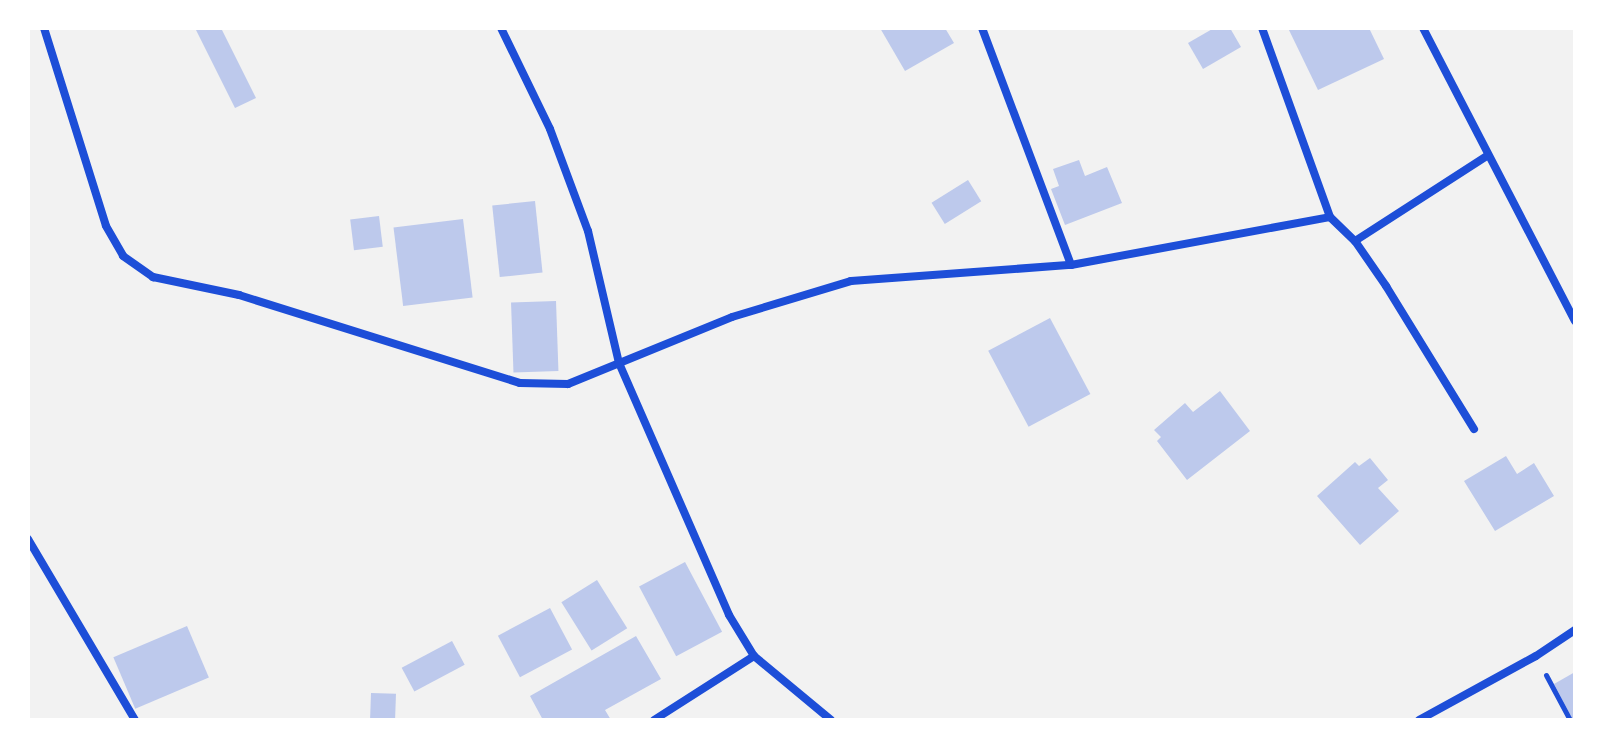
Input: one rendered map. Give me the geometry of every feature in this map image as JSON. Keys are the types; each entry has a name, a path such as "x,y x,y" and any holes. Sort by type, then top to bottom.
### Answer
{"street":[{"path":"44,28 106,226 123,256 153,277 239,295 520,383 568,384 732,317 851,281 1071,265 1330,217"},
{"path":"501,28 550,129 588,231 619,363 729,615 754,656 831,720"},
{"path":"982,28 1071,265"},
{"path":"1262,28 1330,217 1355,241 1474,429"},
{"path":"1423,28 1575,321"},
{"path":"1355,241 1487,156"},
{"path":"28,539 135,720"},
{"path":"1419,720 1536,656 1575,630"},
{"path":"654,720 754,656"}],"path":[{"path":"1536,656 1570,720"}],"building":[{"path":"221,28 256,98 235,108 196,30"},
{"path":"880,28 945,28 954,43 905,71"},
{"path":"1214,28 1230,28 1241,47 1203,69 1188,43"},
{"path":"1288,28 1369,28 1384,59 1318,90"},
{"path":"1079,160 1085,176 1107,167 1122,203 1065,225 1051,189 1059,186 1053,169"},
{"path":"968,180 981,201 945,224 932,203"},
{"path":"535,201 543,273 500,277 492,205"},
{"path":"379,216 383,247 354,250 350,220"},
{"path":"463,219 473,297 403,306 394,228"},
{"path":"556,301 558,371 513,373 511,303"},
{"path":"1050,318 1090,394 1029,427 988,351"},
{"path":"1220,391 1250,431 1187,480 1157,441 1161,437 1154,430 1185,403 1193,412"},
{"path":"1506,456 1517,474 1534,463 1554,496 1495,531 1464,481"},
{"path":"1370,458 1388,480 1378,488 1399,511 1360,545 1317,496 1355,462 1359,466"},
{"path":"685,562 722,632 676,656 639,586"},
{"path":"597,580 627,628 592,651 561,602"},
{"path":"550,608 572,649 520,677 498,636"},
{"path":"187,626 209,678 135,709 113,657"},
{"path":"636,636 661,679 605,710 611,720 543,720 530,696"},
{"path":"452,641 465,665 414,692 402,668"},
{"path":"1575,672 1575,720 1573,720 1554,684"},
{"path":"371,693 396,694 395,720 370,720"}]}
